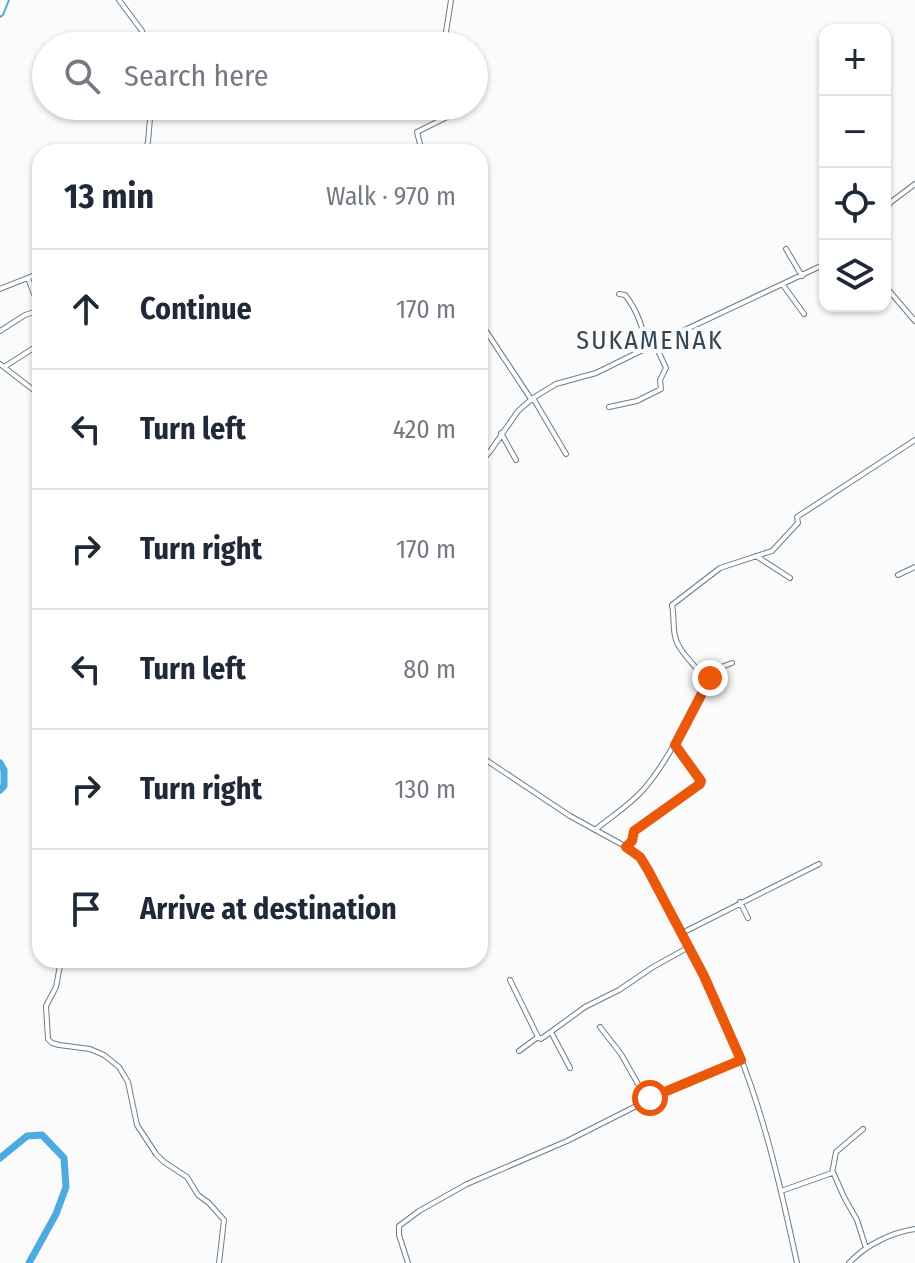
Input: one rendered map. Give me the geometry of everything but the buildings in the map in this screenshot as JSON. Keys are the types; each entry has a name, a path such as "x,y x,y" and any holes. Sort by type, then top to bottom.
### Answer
{"street":[{"path":"119,0 142,32"},
{"path":"446,32 451,0"},
{"path":"147,144 150,120"},
{"path":"420,144 417,132 441,120"},
{"path":"891,202 915,184"},
{"path":"786,249 802,276"},
{"path":"488,451 518,411 532,398 559,383 588,376 819,267"},
{"path":"0,289 32,276"},
{"path":"28,278 32,289"},
{"path":"783,285 804,314"},
{"path":"891,293 915,321"},
{"path":"619,294 627,297 636,313 647,348"},
{"path":"0,331 32,313"},
{"path":"488,334 566,454"},
{"path":"609,407 637,401 661,389 660,380 666,368 655,344"},
{"path":"32,348 2,365 32,389"},
{"path":"501,433 516,460"},
{"path":"707,682 679,647 673,626 672,605 712,573 772,551 798,523 797,517 915,440"},
{"path":"756,556 790,578"},
{"path":"898,575 915,567"},
{"path":"595,830 645,788 675,745 716,669 732,663"},
{"path":"626,847 632,841 634,831 700,784 701,781 675,745"},
{"path":"488,761 643,860 689,947 741,1060 770,1148 797,1263"},
{"path":"682,933 819,864"},
{"path":"740,902 748,918"},
{"path":"519,1051 585,1007 689,947"},
{"path":"60,968 56,987 46,1006 48,1039 59,1045 90,1049 104,1055 123,1071 137,1125 150,1145 164,1162 187,1177 198,1195 225,1223 219,1263"},
{"path":"510,980 538,1037"},
{"path":"600,1027 621,1054 647,1100"},
{"path":"551,1032 570,1068"},
{"path":"408,1263 398,1229 410,1216 467,1184 741,1060"},
{"path":"863,1129 836,1152 833,1172 857,1220 866,1248"},
{"path":"781,1191 833,1172"},
{"path":"849,1263 866,1248 898,1233 915,1229"}],"waterway":[{"path":"0,17 9,0"},
{"path":"0,763 4,770 4,786 0,790"},
{"path":"0,1158 27,1136 42,1135 64,1158 66,1187 56,1214 29,1263"}],"district":[{"name":"SUKAMENAK","path":"650,340"}],"route":[{"path":"650,1098 741,1060 704,976 648,870 640,857 626,847 632,841 634,831 700,784 701,781 675,745 710,678"}]}
